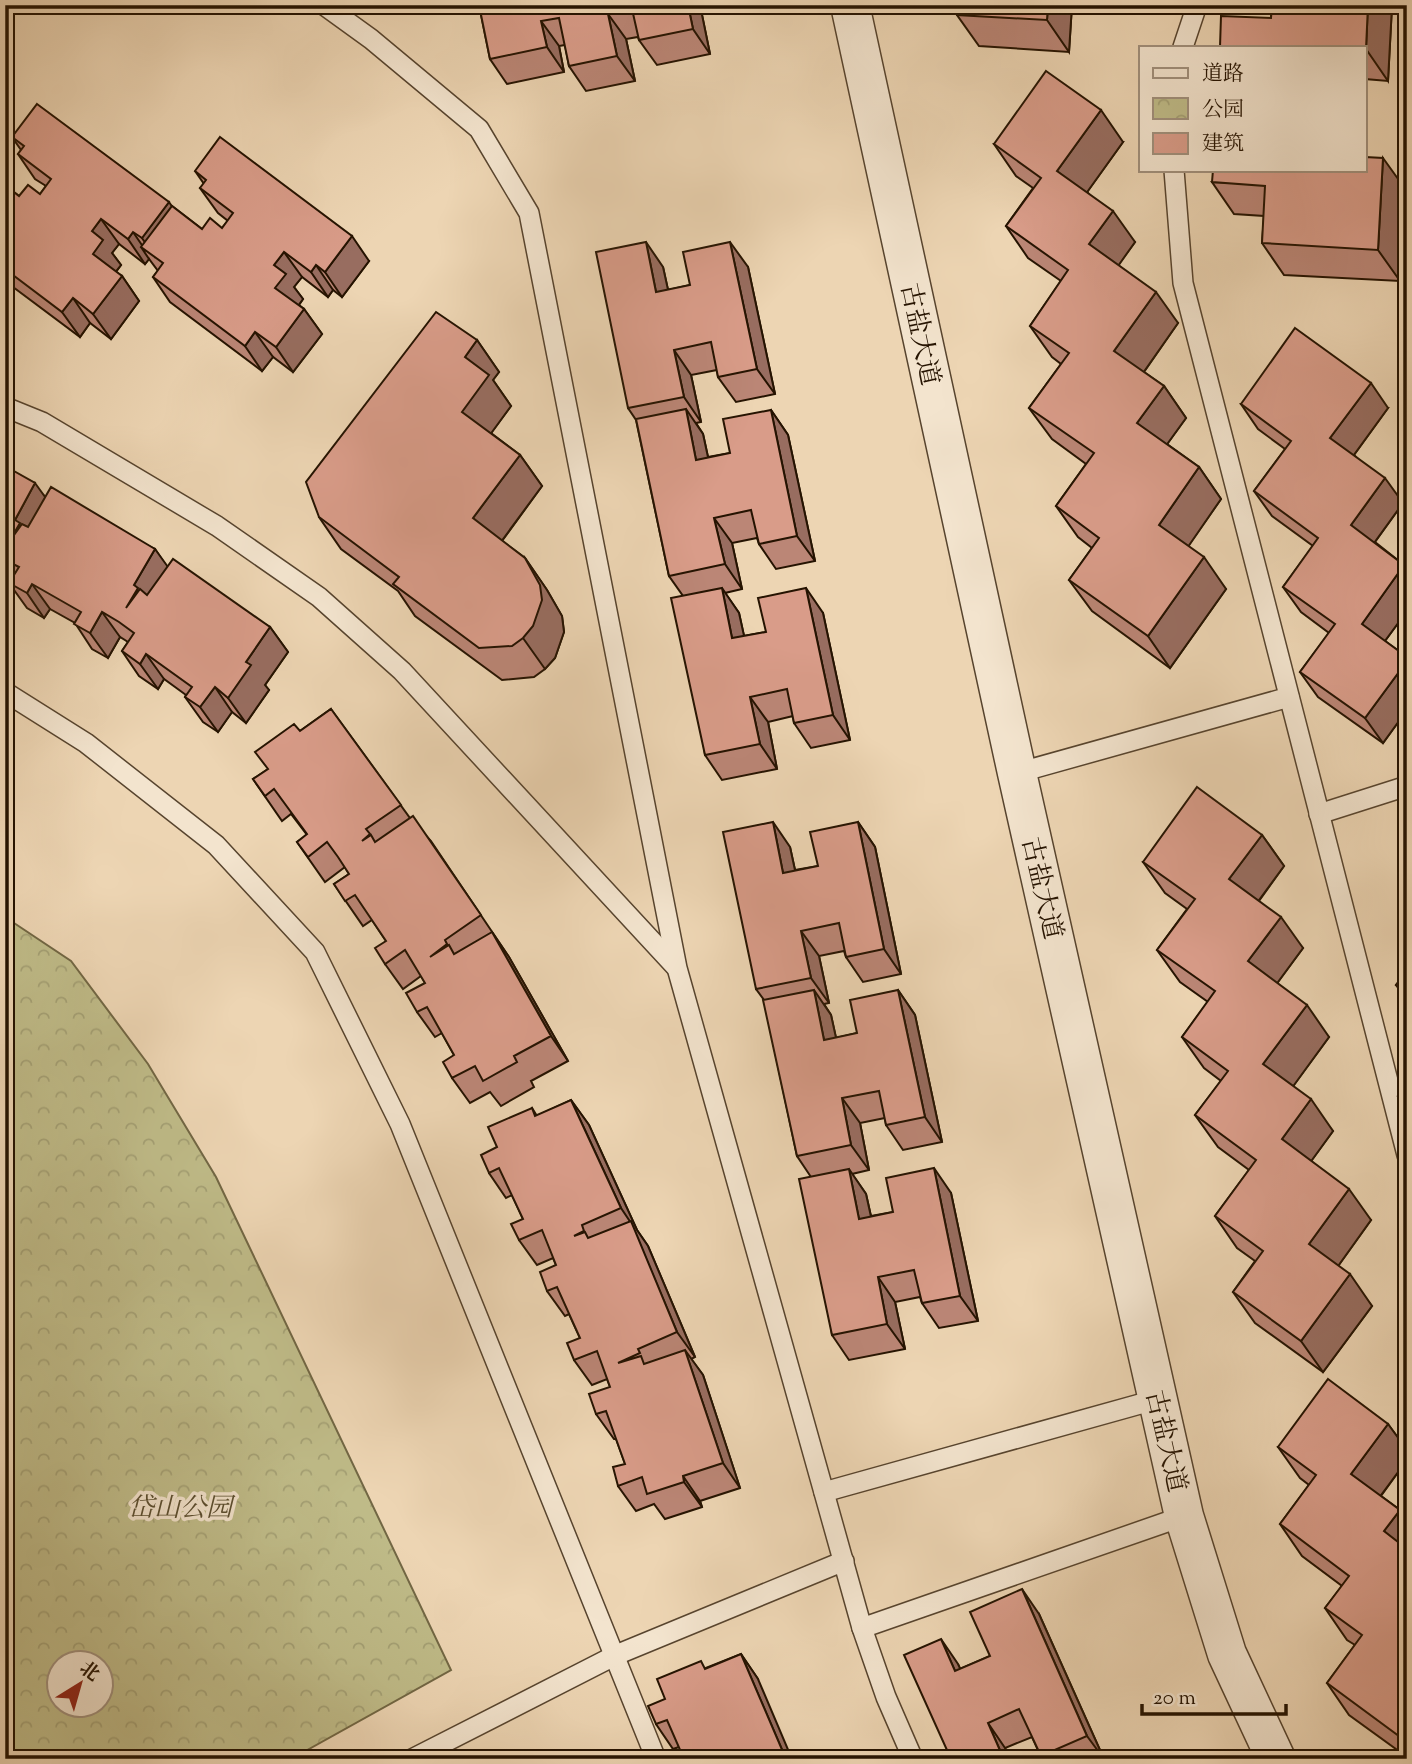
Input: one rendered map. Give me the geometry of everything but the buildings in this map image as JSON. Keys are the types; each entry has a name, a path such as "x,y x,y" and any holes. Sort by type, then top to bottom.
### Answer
{"street":[{"name":"古盐大道","path":"850,5 1017,773 1184,1516 1227,1654 1276,1759"}],"lane":[{"path":"324,5 371,38 479,129 529,213 677,968 862,1628 886,1697 913,1759"},
{"path":"1183,46 1197,5"},
{"path":"1174,172 1183,283 1407,1155"},
{"path":"5,407 43,422 205,519 319,597 402,671 677,968"},
{"path":"5,692 86,743 216,845 315,952 400,1124 656,1759"},
{"path":"1017,773 1289,697"},
{"path":"1319,814 1407,786"},
{"path":"824,1492 1158,1399"},
{"path":"862,1628 1184,1516"},
{"path":"412,1759 615,1655 844,1562"}],"green space":[{"name":"岱山公园","path":"5,917 71,961 148,1064 216,1177 451,1670 291,1759 5,1759"}]}
